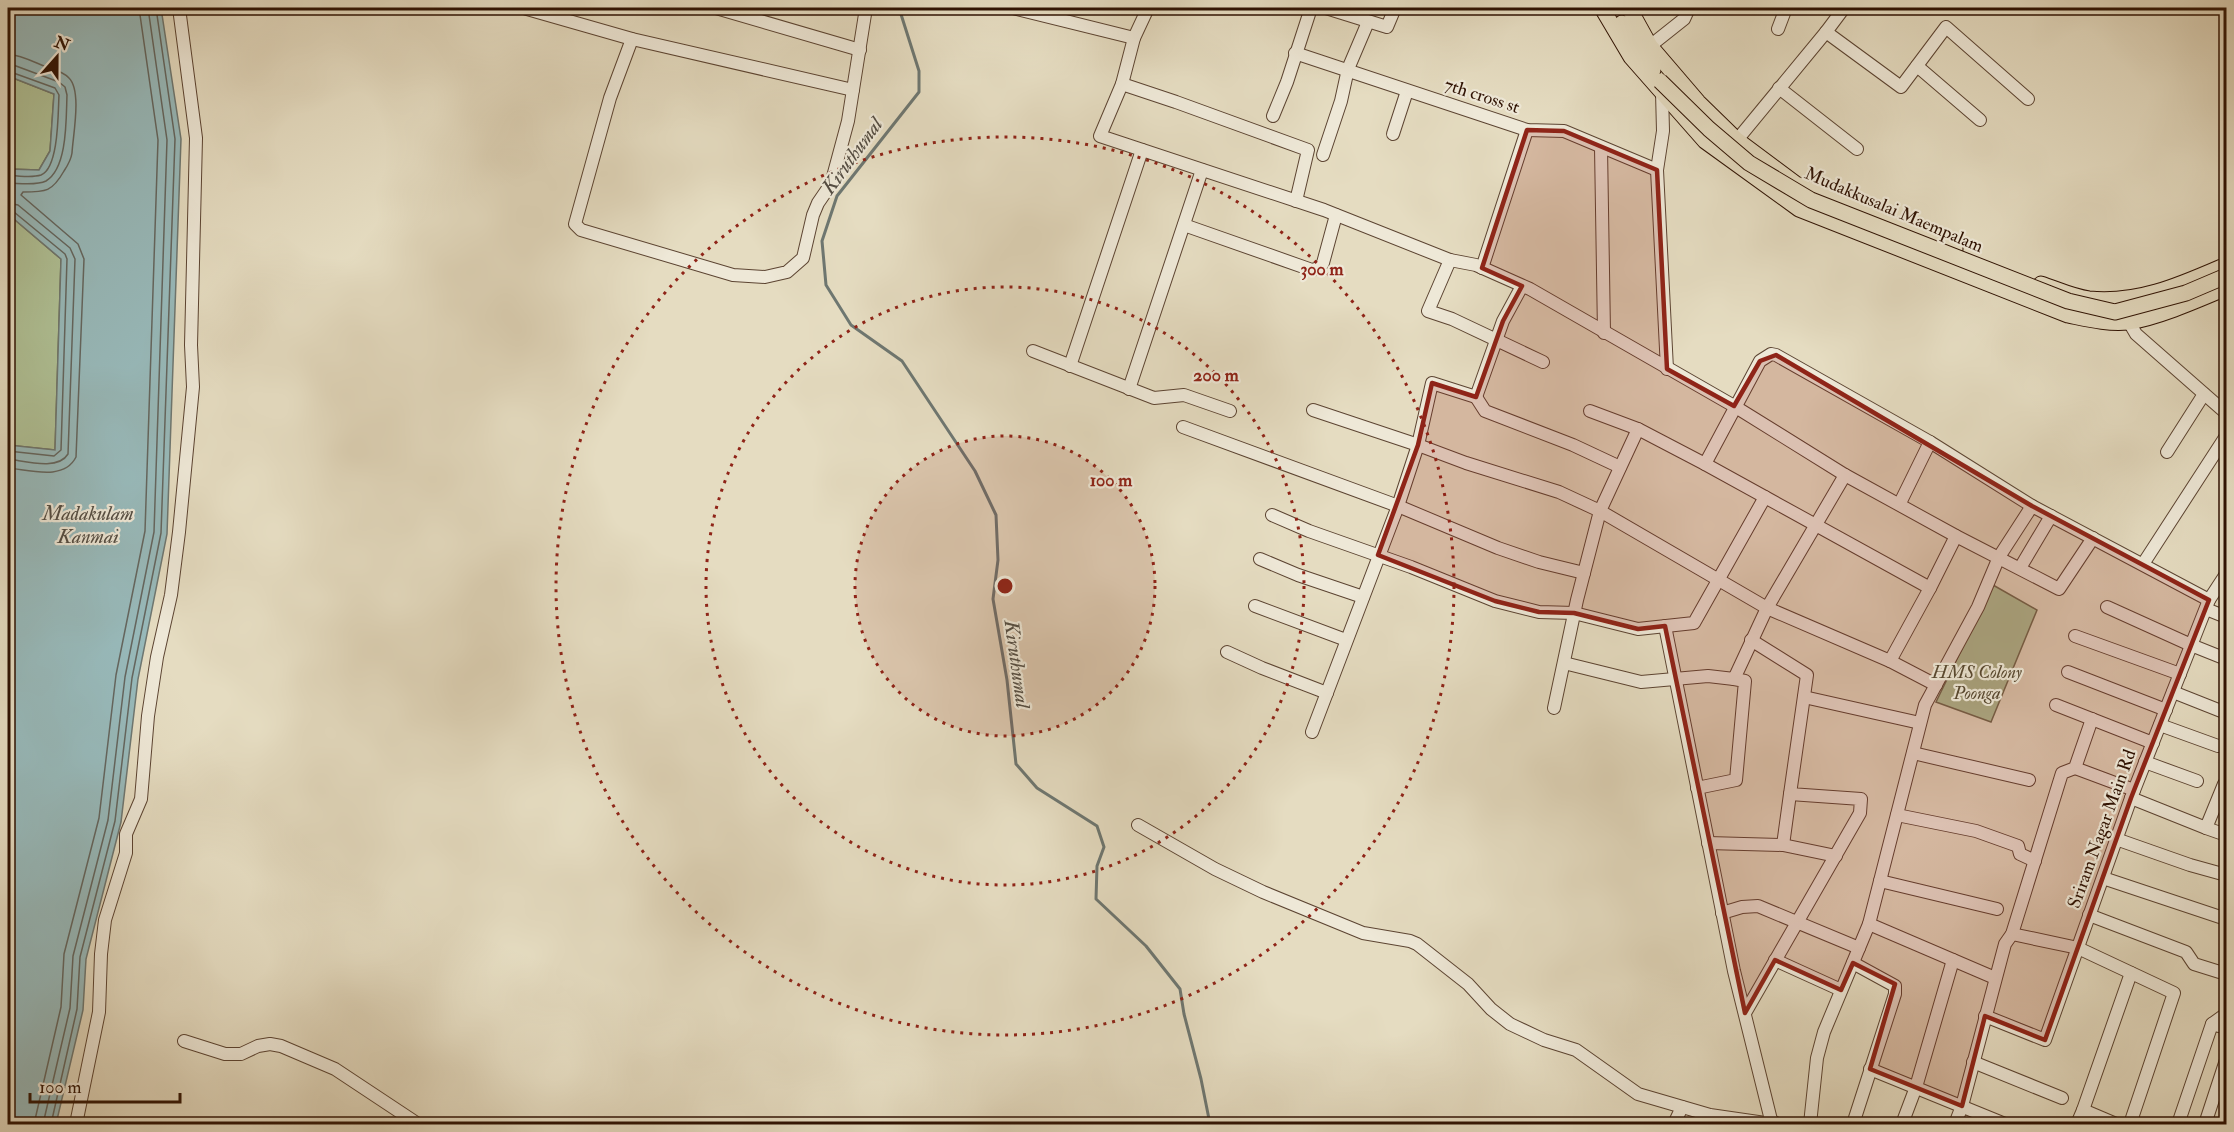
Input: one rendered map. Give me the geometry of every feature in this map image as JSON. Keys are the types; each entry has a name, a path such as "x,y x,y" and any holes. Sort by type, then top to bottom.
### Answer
{"main road":[{"path":"1602,8 1631,57 1661,86 1706,141 1799,209 2068,315 2101,321 2129,322 2191,303 2226,288"},
{"name":"Mudakkusalai Maempalam","path":"1612,8 1661,86 1749,163 1811,200 2068,301 2115,312 2186,293 2226,276"},
{"path":"1629,8 1650,46 1709,112 1737,140 1796,184 2037,283 2087,298 2126,300 2147,296 2226,265"},
{"path":"1689,122 1709,112"},
{"path":"2126,300 2129,322"}],"street":[{"path":"76,1125 99,1012 100,954 105,920 126,853 126,834 141,799 150,704 157,657 171,595 179,532 193,387 191,345 196,138 179,8"},
{"path":"716,8 860,50"},
{"path":"632,39 610,98 575,224 581,230 733,275 765,277 787,272 803,258 813,215 831,184 848,121 866,8"},
{"path":"1012,8 1134,38"},
{"path":"1148,8 1134,38 1122,84 1100,136 1336,215 1450,260 1482,268 1522,286 1734,406 1845,475 1900,503 1956,536 2060,589 2093,538"},
{"path":"1273,116 1287,82 1311,8"},
{"path":"1326,8 1387,27 1395,8"},
{"path":"1650,46 1684,19 1689,8"},
{"path":"1778,29 1786,8"},
{"path":"1737,140 1844,8"},
{"path":"527,9 632,39 853,90"},
{"path":"1323,155 1341,101 1348,69 1368,22"},
{"path":"1826,32 1900,87 1946,27 2028,99"},
{"name":"7th cross st","path":"1295,53 1527,130 1564,131 1657,170"},
{"path":"1917,66 1980,120"},
{"path":"1122,84 1308,150 1296,201"},
{"path":"1661,86 1663,130 1657,170 1667,369"},
{"path":"1779,88 1857,149"},
{"path":"1393,134 1407,91"},
{"path":"1663,130 1689,122"},
{"path":"1482,268 1527,130"},
{"path":"1601,147 1604,333"},
{"path":"1070,366 1142,150"},
{"path":"1129,388 1202,170"},
{"path":"1184,225 1312,270 1323,263 1336,215"},
{"path":"1450,260 1428,311 1452,319 1543,362"},
{"path":"1476,397 1503,321 1522,286"},
{"path":"2129,322 2136,334 2226,413"},
{"path":"1033,351 1154,398 1184,395 1230,411"},
{"path":"1705,464 1760,361 1771,354 1776,355 1930,442 2032,506 2144,564 2226,617"},
{"path":"1312,732 1398,506 1418,445 1432,382 1476,397 1485,411 1543,433 1620,467"},
{"path":"2167,452 2204,394"},
{"path":"1313,410 1418,445 1466,464 1559,492 1600,511 1767,608 1890,661 1936,685"},
{"path":"1590,411 1638,429 1930,588"},
{"path":"1183,427 1398,506 1498,548 1584,573"},
{"path":"1554,708 1574,613 1600,511 1638,429"},
{"path":"2144,564 2226,436"},
{"path":"1900,503 1930,442"},
{"path":"1734,679 1767,608 1845,475"},
{"path":"1272,515 1495,601 1539,612 1574,613 1638,629 1694,623 1765,497"},
{"path":"1810,1125 1817,1058 1824,1032 1869,924 1925,705 1978,607 1999,556 2032,506"},
{"path":"2020,568 2051,516"},
{"path":"1890,661 1956,536"},
{"path":"1260,559 1298,575 1363,597"},
{"name":"Sriram Nagar Main Rd","path":"1984,1016 2045,1040 2132,794 2207,604 2226,574"},
{"path":"1255,606 1346,640"},
{"path":"2108,607 2226,659"},
{"path":"1665,626 1722,913 1771,1120 1777,1125"},
{"path":"2075,636 2180,674"},
{"path":"1751,640 1807,675 1783,845"},
{"path":"1227,652 1327,693"},
{"path":"1564,663 1641,682 1708,676 1745,681 1736,780 1697,788"},
{"path":"2068,672 2166,710"},
{"path":"2173,692 2226,713"},
{"path":"1804,697 1920,723"},
{"path":"2056,705 2153,743"},
{"path":"2075,768 2092,719"},
{"path":"2160,725 2218,746"},
{"path":"1913,753 2029,780"},
{"path":"2145,762 2197,781"},
{"path":"1955,1125 2005,944 2012,934 2062,773 2075,768 2226,835"},
{"path":"2206,828 2224,784 2226,784"},
{"path":"1745,1013 1860,813 1861,799 1790,794"},
{"path":"1897,815 1994,836 2018,846 2020,854 2035,861"},
{"path":"1138,825 1215,869 1263,892 1363,933 1417,944 1468,984 1491,1009 1510,1024 1544,1040 1576,1050 1638,1094 1710,1115 1751,1124 1772,1125"},
{"path":"2116,839 2190,865 2226,874"},
{"path":"1708,843 1783,845 1836,856"},
{"path":"2103,878 2226,919"},
{"path":"1880,881 1997,909"},
{"path":"1722,913 1742,907 1758,906 1859,948"},
{"path":"2090,915 2186,952 2194,964 2226,974"},
{"path":"1869,924 1995,978"},
{"path":"2012,934 2078,948 2174,993 2130,1125"},
{"path":"1775,960 1841,990"},
{"path":"1902,1125 1916,1087 1953,960"},
{"path":"1853,963 1895,986 1895,994 1853,1125"},
{"path":"2077,1125 2131,973"},
{"path":"2178,1125 2212,1024 2226,1014"},
{"path":"2212,1024 2226,1028"},
{"path":"184,1041 225,1054 241,1054 258,1046 270,1044 281,1046 335,1069 418,1125"},
{"path":"2205,1125 2226,1060"},
{"path":"1973,1062 2062,1098"},
{"path":"1870,1069 2005,1125"},
{"path":"1674,1125 1682,1107"},
{"path":"2083,1110 2116,1125"}],"highlighted area":[{"path":"1527,130 1564,131 1657,170 1667,369 1734,406 1760,361 1776,355 2032,506 2209,600 2131,798 2045,1040 1985,1016 1962,1106 1870,1069 1895,984 1853,963 1841,990 1775,960 1745,1013 1665,626 1638,629 1574,613 1539,612 1495,601 1378,555 1418,445 1432,383 1476,397 1503,321 1522,286 1482,268"}],"green space":[{"path":"8,76 54,94 50,151 39,170 8,169"},
{"path":"8,214 61,259 55,450 8,445"},
{"name":"HMS Colony Poonga","path":"1993,585 2037,610 1991,722 1936,702"}],"water":[{"name":"Madakulam Kanmai","path":"9,8 161,8 181,139 167,534 138,679 121,822 86,959 83,1010 56,1124 8,1124 8,445 55,450 61,259 8,214 8,169 39,170 50,151 54,94 8,76"}],"waterway":[{"name":"Kiruthumal","path":"899,8 919,71 919,92 837,196 822,241 826,285 851,325 902,361 975,471 996,515 998,560 993,599 1007,680 1016,764 1037,788 1097,826 1104,847 1097,866 1096,899 1146,946 1180,989 1210,1124"}]}
